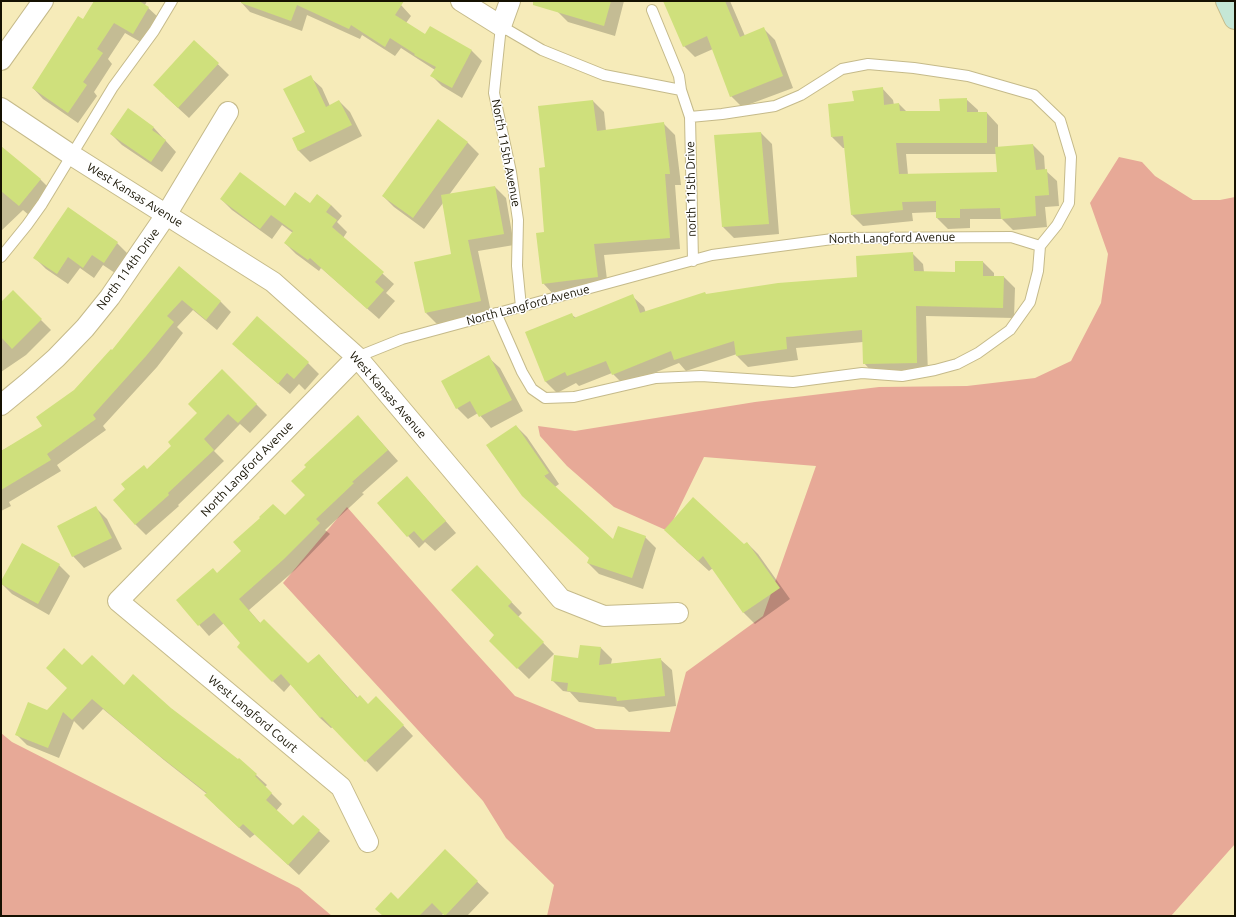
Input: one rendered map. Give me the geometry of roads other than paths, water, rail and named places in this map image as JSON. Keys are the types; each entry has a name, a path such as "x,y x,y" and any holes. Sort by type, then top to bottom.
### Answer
{"street":[{"path":"461,1 501,26"},
{"name":"North 115th Avenue","path":"501,26 510,1"},
{"path":"1227,1 1235,18"},
{"path":"1,60 41,2"},
{"name":"West Kansas Avenue","path":"1,108 73,156 273,282 357,357 561,598 604,616 678,613"},
{"name":"North 114th Drive","path":"1,404 30,382 56,358 110,297 166,215 228,112"},
{"name":"North Langford Avenue","path":"118,601 357,357"},
{"name":"West Langford Court","path":"118,601 341,787 368,842"}],"lane":[{"path":"1,257 27,226 73,156 113,87 154,31 172,1"},
{"name":"north 115th Drive","path":"652,10 679,76 681,90 690,117 693,260"},
{"path":"501,26 542,50 604,75 681,90"},
{"name":"North 115th Avenue","path":"501,26 494,93 511,172 518,220 517,266 521,307"},
{"path":"496,313 522,372 532,389 545,398 574,397 656,378 701,376 793,382 862,373 902,376 935,370 958,364 978,353 1010,330 1030,302 1038,271 1040,246 1057,225 1069,203 1071,157 1060,120 1034,95 968,76 914,68 868,64 842,69 800,94 775,106 690,117"},
{"name":"North Langford Avenue","path":"357,357 402,339 712,255 840,238 1011,237 1040,246"}]}
